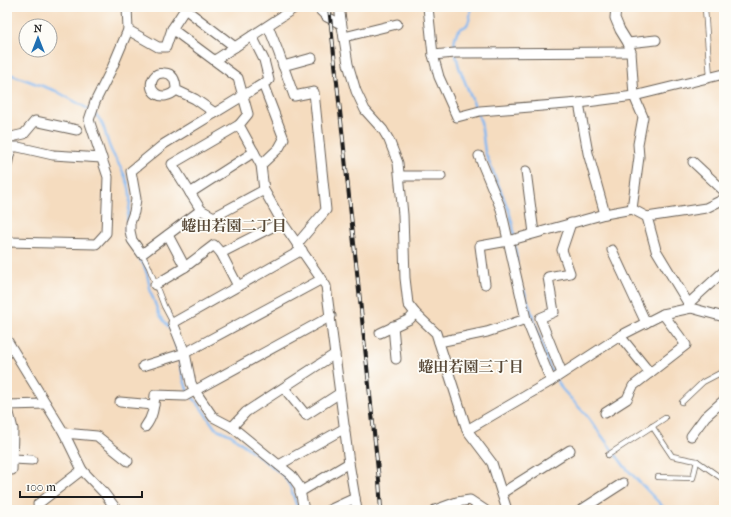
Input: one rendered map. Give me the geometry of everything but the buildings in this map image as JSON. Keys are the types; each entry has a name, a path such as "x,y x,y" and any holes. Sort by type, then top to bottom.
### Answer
{"street":[{"path":"7,242 96,244 106,233 108,177 89,120 95,102 112,68 128,30 128,7"},
{"path":"215,60 296,7"},
{"path":"317,7 327,17 341,24"},
{"path":"339,7 348,64 356,91 365,110 383,130 389,140 398,163 403,214 405,278 408,304 415,313 436,333 467,430 492,463 507,510"},
{"path":"428,7 433,55 439,77 457,117 480,111 579,103 634,96 710,76 724,74"},
{"path":"616,7 615,18 630,48 634,96 643,117 638,144 639,157 632,209"},
{"path":"128,30 158,47 166,47 172,29 185,9 235,47"},
{"path":"344,37 397,24"},
{"path":"268,26 294,96 314,92 326,210 300,247 238,286 173,323 180,355 191,383 190,393 213,417 232,427 291,475 300,486 304,510"},
{"path":"172,29 238,78 242,97 248,114 239,125 172,164 201,210 214,218 264,190"},
{"path":"201,210 142,254 132,240 130,231 130,223 134,212 136,199 131,170 164,144 269,80 264,60 252,36"},
{"path":"433,55 455,53 630,48 656,40"},
{"path":"283,66 312,58"},
{"path":"261,165 279,148 284,139 263,84"},
{"path":"176,90 195,99 215,113"},
{"path":"579,103 588,152 605,214"},
{"path":"8,142 24,134 35,121 77,130"},
{"path":"239,125 261,165 264,190 282,222 326,286 344,428 357,510"},
{"path":"8,142 18,147 53,155 102,158"},
{"path":"7,165 8,142"},
{"path":"190,193 254,152"},
{"path":"479,156 501,210 526,319 550,381"},
{"path":"693,162 724,191"},
{"path":"526,171 534,233"},
{"path":"400,176 441,176"},
{"path":"486,284 480,246 508,241 605,214 632,209 648,218 706,208 724,199"},
{"path":"648,218 656,250 690,306 724,316"},
{"path":"221,253 282,222"},
{"path":"562,373 540,318 554,312 548,277 570,273 562,250 571,223"},
{"path":"168,235 185,267"},
{"path":"156,285 185,267 214,244 221,253 238,286"},
{"path":"612,250 646,323"},
{"path":"467,430 550,381 620,336 663,314 690,306 724,271"},
{"path":"143,366 180,355 322,279"},
{"path":"380,333 410,318 415,313"},
{"path":"605,413 627,399 633,386 686,345 663,314"},
{"path":"144,427 150,420 155,395 190,393 331,316"},
{"path":"439,342 487,332 526,319"},
{"path":"393,326 396,359"},
{"path":"620,336 650,373"},
{"path":"7,340 64,433 82,470 104,493 117,510"},
{"path":"232,427 246,412 335,354"},
{"path":"284,388 306,415 340,393"},
{"path":"691,436 705,417 724,400"},
{"path":"120,402 154,405"},
{"path":"12,470 13,429 7,405 46,404"},
{"path":"279,465 344,428"},
{"path":"64,433 97,436 128,461"},
{"path":"502,493 570,450"},
{"path":"13,459 32,460"},
{"path":"300,492 349,463"},
{"path":"38,504 82,470"},
{"path":"581,510 623,483"},
{"path":"329,510 355,498"},
{"path":"435,510 457,502 470,500 485,510"}],"lane":[{"path":"705,8 710,76"},
{"path":"142,254 149,267 164,306 173,323"},
{"path":"682,402 703,382 724,371"},
{"path":"608,455 665,418"},
{"path":"652,426 672,456 697,461 724,480"},
{"path":"658,477 693,478 697,461"}],"waterway":[{"path":"455,50 454,43 456,35 459,30 468,24 471,7"},
{"path":"456,55 459,67 481,122 485,152 509,211 513,226 517,262"},
{"path":"7,73 56,91 90,110"},
{"path":"94,113 101,121 110,147 124,173 130,190 130,205 127,221"},
{"path":"126,226 125,231 129,244"},
{"path":"136,253 144,265 151,293 159,314 173,333 188,392"},
{"path":"524,290 550,368 555,375"},
{"path":"557,380 562,389 587,416 625,467 666,510"},
{"path":"191,396 215,428 231,435 284,476 290,486 298,510"}],"railway":[{"path":"329,7 381,510"}],"district":[{"name":"蜷田若園二丁目","path":"234,226"},
{"name":"蜷田若園三丁目","path":"471,367"}]}
